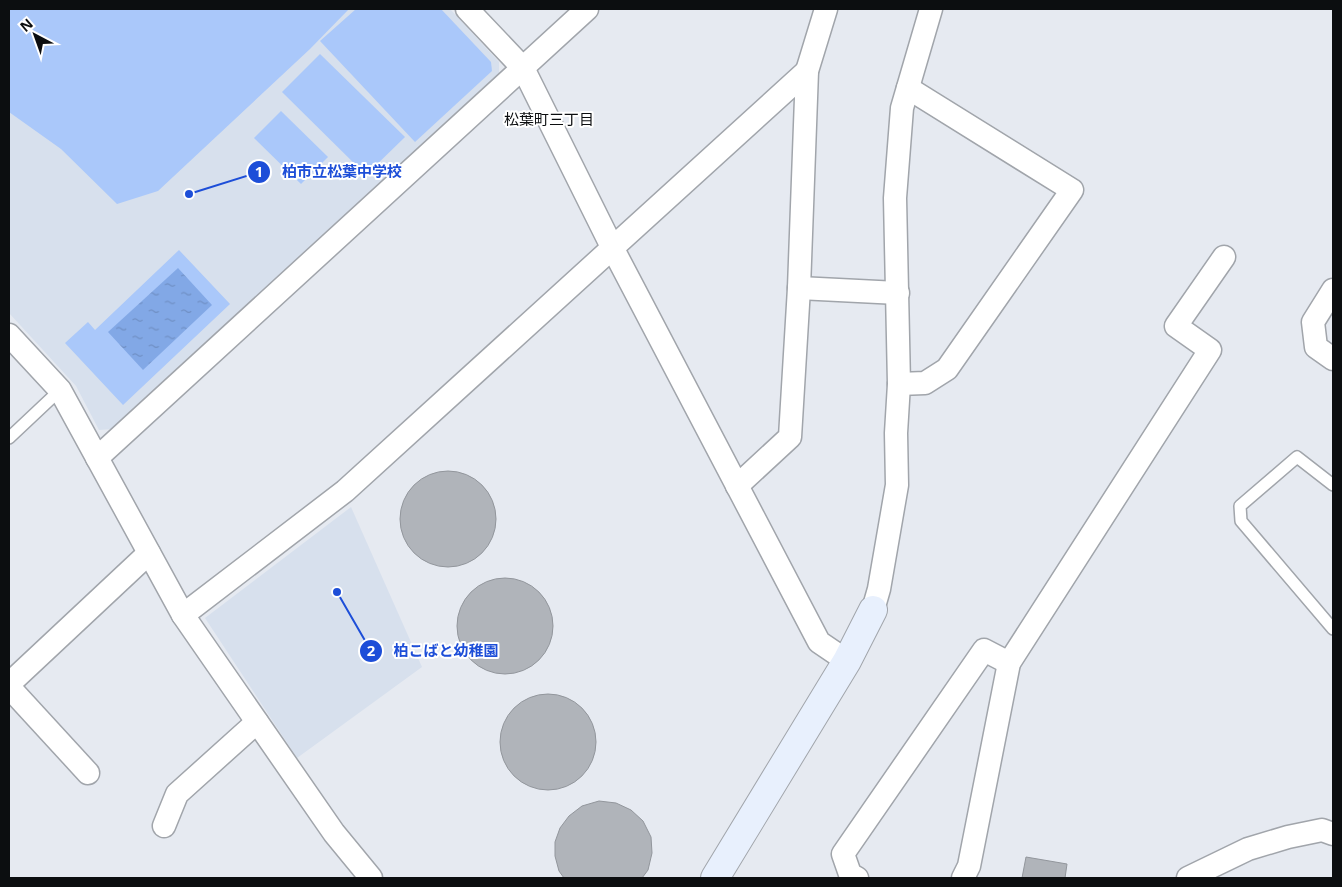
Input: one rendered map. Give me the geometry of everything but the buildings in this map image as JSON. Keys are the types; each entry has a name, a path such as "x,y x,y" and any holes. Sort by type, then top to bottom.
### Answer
{"street":[{"path":"467,9 523,68 613,249 819,642 846,661"},
{"path":"97,458 587,9"},
{"path":"737,486 790,437 799,288 807,71 826,9"},
{"path":"714,878 846,661 873,610 879,590 897,485 896,434 899,384 895,198 902,108 931,9"},
{"path":"184,615 345,491 807,71"},
{"path":"899,384 925,382 947,369 1072,190 908,88"},
{"path":"963,878 970,866 1010,663 1210,350 1176,326 1224,257"},
{"path":"799,288 898,293"},
{"path":"1333,290 1313,322 1316,347 1333,359"},
{"path":"9,335 60,390 184,615 334,833 371,878"},
{"path":"88,773 9,686 149,552"},
{"path":"857,878 850,874 843,854 984,650 1010,663"},
{"path":"164,826 177,794 257,722"},
{"path":"1188,878 1248,849 1322,830 1333,834"}],"lane":[{"path":"9,438 60,390"},
{"path":"1333,485 1297,457 1240,506 1241,521 1333,629"}],"shaded area":[{"path":"9,9 450,9 499,62 499,75 112,429 99,430 76,386 9,313"},
{"path":"9,9 349,9 310,49 158,191 117,204 61,149 9,112"},
{"path":"356,9 441,9 491,62 492,71 415,142 320,41"},
{"path":"320,54 405,137 366,175 282,92"},
{"path":"281,111 328,157 301,184 254,138"},
{"path":"179,250 230,304 123,405 65,343 88,322 95,330"},
{"path":"351,507 422,667 297,758 205,618"}],"water":[{"path":"178,268 212,305 143,370 108,332"}],"place":[{"name":"柏市立松葉中学校","path":"189,194"},
{"name":"柏こばと幼稚園","path":"337,592"}],"district":[{"name":"松葉町三丁目","path":"549,119"}]}
